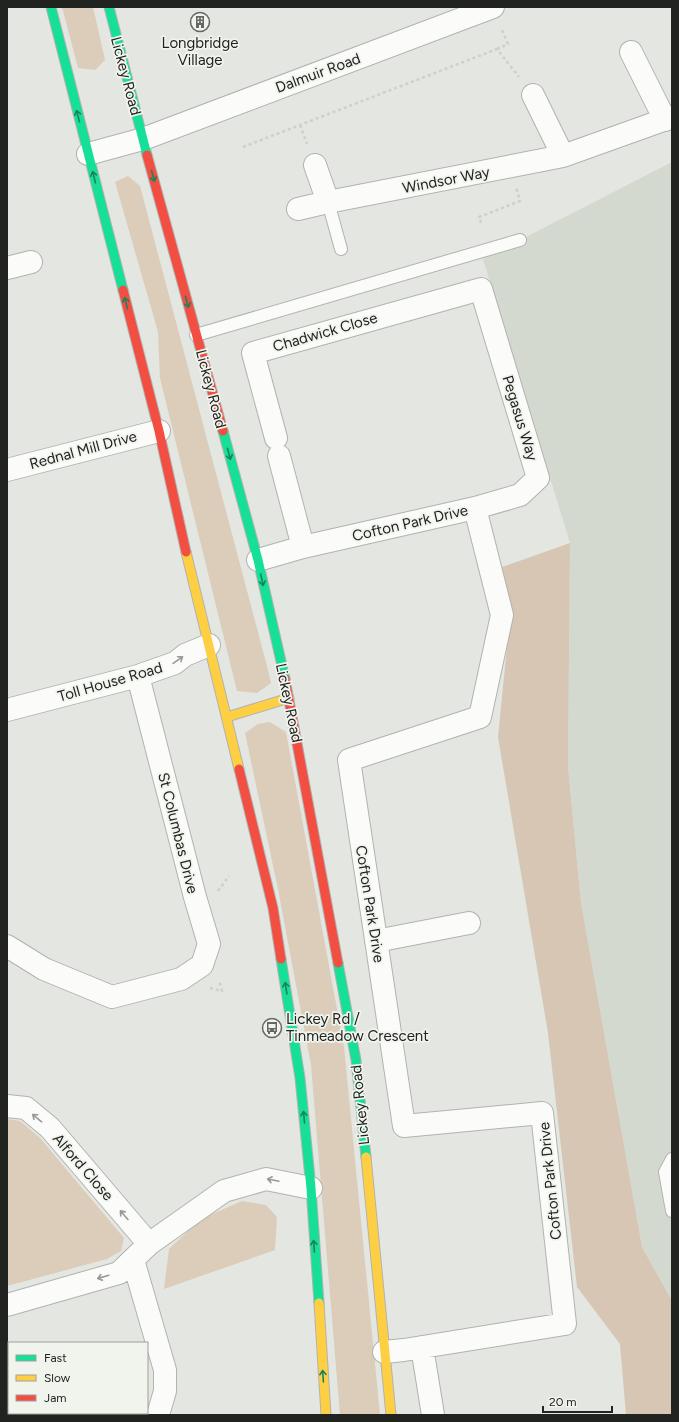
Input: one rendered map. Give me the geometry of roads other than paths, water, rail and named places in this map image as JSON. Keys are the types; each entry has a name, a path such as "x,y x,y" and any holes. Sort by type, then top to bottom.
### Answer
{"main road":[{"path":"51,7 158,431 171,491 228,717 273,908 300,1078 311,1188 326,1415"},
{"name":"Lickey Road","path":"109,7 143,139 258,560 289,698 356,1060 384,1352 392,1415"},
{"path":"228,717 289,698"}],"street":[{"name":"Dalmuir Road","path":"88,154 143,139 492,8"},
{"name":"Windsor Way","path":"298,209 563,156 668,119 631,52"},
{"path":"532,95 563,156"},
{"path":"315,165 328,202"},
{"path":"7,268 31,262"},
{"name":"Chadwick Close","path":"302,547 253,353 481,289"},
{"name":"Pegasus Way","path":"475,508 520,495 538,478 481,289"},
{"name":"Rednal Mill Drive","path":"7,470 158,431"},
{"name":"Cofton Park Drive","path":"258,560 302,547 475,508 502,616 480,717 349,760 404,1126 542,1113 565,1324 422,1348 384,1352"},
{"name":"Toll House Road","path":"7,710 138,676 175,663 185,655 210,645"},
{"name":"St Columbas Drive","path":"7,946 44,968 112,997 181,979 202,965 209,944 194,897 138,676"},
{"path":"376,941 469,923"},
{"name":"Alford Close","path":"7,1106 26,1108 50,1128 149,1244"},
{"path":"7,1305 119,1273 149,1244 224,1191 266,1179 311,1188"},
{"path":"133,1260 165,1370 165,1391 158,1415"},
{"path":"422,1348 433,1415"}],"lane":[{"path":"328,202 341,248"},
{"path":"196,335 520,240"},
{"path":"672,1159 664,1172 672,1211"}],"place":[{"name":"Longbridge Village","path":"200,22"},
{"name":"Lickey Rd / Tinmeadow Crescent","path":"272,1028"}]}
